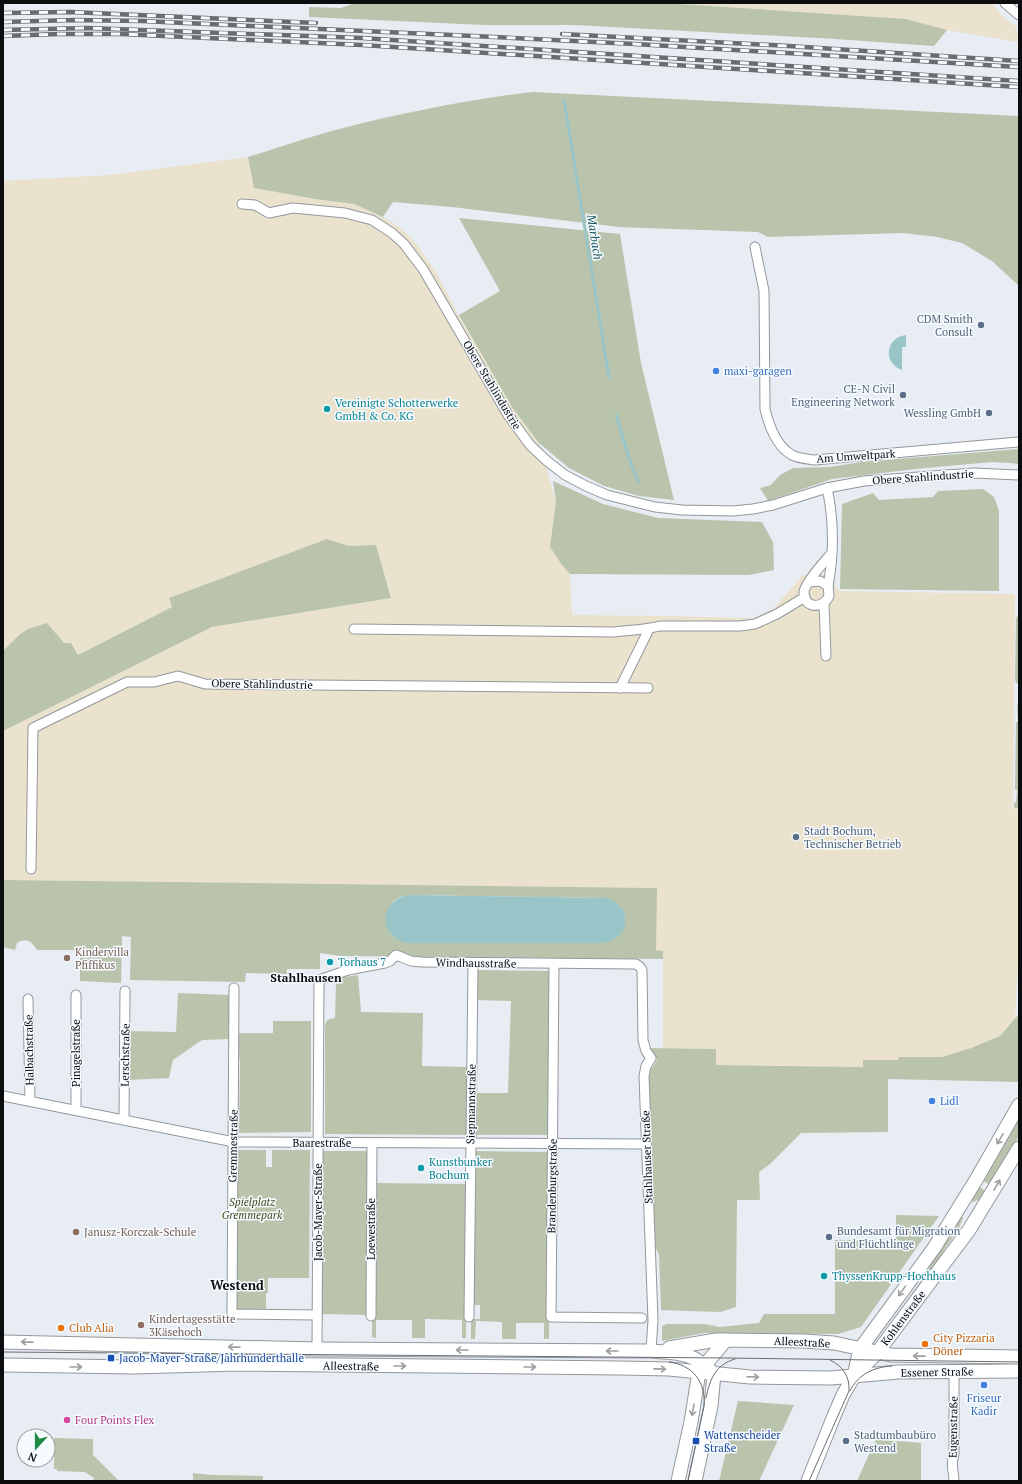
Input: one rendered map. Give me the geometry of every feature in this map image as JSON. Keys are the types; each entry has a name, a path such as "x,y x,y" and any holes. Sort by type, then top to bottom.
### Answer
{"main road":[{"name":"Kohlenstraße","path":"854,1376 860,1349 934,1248 959,1209 1019,1104"},
{"name":"Kohlenstraße","path":"808,1481 843,1395 854,1376 877,1353 976,1218 1019,1148"},
{"path":"959,1209 976,1218"},
{"path":"678,1481 691,1422 706,1370 726,1340"},
{"name":"Alleestraße","path":"652,1351 702,1342 726,1340 834,1343 877,1353"},
{"name":"Alleestraße","path":"3,1342 317,1349 652,1351 685,1354 695,1358 706,1370"},
{"name":"Essener Straße","path":"877,1353 908,1356 1019,1357"},
{"name":"Alleestraße","path":"3,1365 138,1367 238,1364 627,1368 706,1370 784,1377 831,1378 854,1376"},
{"path":"695,1481 711,1406 706,1370"},
{"name":"Essener Straße","path":"854,1376 898,1372 1019,1371"}],"street":[{"path":"1006,3 1019,15"},
{"name":"Obere Stahlindustrie","path":"242,204 255,205 269,213 294,208 357,216 372,220 392,233 404,244 423,269 508,415 530,445 565,475 608,495 655,507 682,510 710,511 753,509 827,488 864,481 974,473 1019,475"},
{"name":"Am Umweltpark","path":"755,247 764,291 765,409 768,423 781,447 793,456 814,460 1019,442"},
{"path":"826,656 824,604 829,596 828,586 832,564 832,508 827,488"},
{"path":"824,604 818,606 812,605 805,598 804,592 813,575 831,554"},
{"path":"810,582 820,581 828,586"},
{"path":"354,629 613,632 632,629 649,629 660,626 740,626 755,624 777,614 805,598"},
{"path":"620,688 649,629"},
{"name":"Obere Stahlindustrie","path":"31,869 33,728 127,682 154,682 178,676 205,684 648,688"},
{"name":"Windhausstraße","path":"319,980 348,970 385,963 390,961 396,955 411,961 636,964 640,967"},
{"name":"Siepmannstraße","path":"469,1316 473,963"},
{"name":"Brandenburgstraße","path":"554,964 551,1317 642,1318"},
{"name":"Stahlhauser Straße","path":"640,967 642,970 643,1040 646,1051 651,1058 644,1071 653,1320 652,1351"},
{"name":"Jacob-Mayer-Straße","path":"317,1349 319,980"},
{"name":"Gremmestraße","path":"234,988 232,1314 317,1315"},
{"name":"Lerschstraße","path":"124,1120 126,991"},
{"name":"Pinagelstraße","path":"76,996 76,1110"},
{"name":"Halbachstraße","path":"28,999 30,1101"},
{"name":"Baarestraße","path":"3,1096 234,1142 646,1144"},
{"name":"Loewestraße","path":"371,1316 372,1143"},
{"name":"Eugenstraße","path":"954,1372 954,1454 952,1459 954,1481"}],"shaded area":[{"path":"665,3 992,3 1002,16 1017,27 1018,42 947,30 906,19"},
{"path":"248,157 255,188 315,199 354,204 383,217 399,227 414,241 436,272 459,316 512,407 539,443 556,501 550,547 570,574 572,615 754,618 774,608 802,576 814,572 832,579 839,591 1015,594 1013,809 1019,809 1019,946 1015,1019 1000,1036 971,1048 942,1057 899,1057 898,1060 864,1060 864,1067 716,1065 716,1049 663,1048 663,951 656,951 656,888 3,880 3,731 212,627 391,598 376,545 349,546 327,539 169,598 172,607 78,655 71,643 64,643 28,629 19,635 3,651 3,181 110,175"}],"green space":[{"path":"355,3 665,3 906,19 947,30 934,46 835,39 575,25 483,25 309,17 309,7 341,8"},
{"path":"533,92 1019,116 1019,286 992,261 962,243 937,237 903,233 768,237 758,232 619,227 452,207 393,202 383,217 354,204 315,199 254,188 248,157 322,134 393,116 463,102"},
{"path":"459,218 620,234 641,363 674,500 639,496 604,486 569,468 539,443 512,407 459,315 500,291"},
{"path":"1019,449 1019,464 992,462 832,479 768,501 760,488 771,485 780,475 793,468 830,467 861,462"},
{"path":"553,481 603,504 658,518 762,522 773,542 774,570 749,575 570,574 550,547 556,501"},
{"path":"983,489 994,497 999,511 999,591 840,589 842,504 873,493 879,500 933,497 938,491"},
{"path":"327,539 349,546 376,545 391,598 212,627 3,731 3,651 19,635 28,629 47,623 64,643 71,643 78,655 172,607 169,598"},
{"path":"1019,614 1019,684 1016,683 1015,679 1016,618"},
{"path":"1019,703 1019,808 1014,808 1017,790 1015,789 1016,722 1018,722 1017,705"},
{"path":"3,880 657,888 656,950 663,951 663,959 340,956 320,953 320,969 287,969 287,974 246,973 245,982 130,980 131,937 122,936 121,983 80,981 80,950 37,950 31,942 26,940 17,943 15,950 3,947","holes":["407,895 605,898 608,942 407,943 393,937 388,926 388,916 391,904 399,898"]},
{"path":"475,970 550,971 550,1135 473,1135 474,1093 508,1093 511,1001 475,1000"},
{"path":"358,975 361,1012 423,1013 422,1066 468,1067 466,1135 325,1134 325,1025 327,1020 335,1018 336,984 339,978"},
{"path":"178,993 229,995 230,1039 202,1040 173,1060 169,1078 128,1080 129,1031 176,1032"},
{"path":"1019,1014 1019,1082 888,1079 888,1132 801,1133 770,1164 759,1172 760,1200 737,1200 736,1307 720,1312 661,1310 659,1254 654,1245 649,1073 657,1060 649,1048 716,1049 716,1065 863,1067 863,1060 898,1060 899,1057 942,1057 971,1048 1000,1036"},
{"path":"273,1021 311,1021 311,1132 239,1133 240,1062 237,1033 273,1033"},
{"path":"1019,1114 1019,1136 991,1186 982,1180"},
{"name":"Spielplatz Gremmepark","path":"237,1150 266,1150 266,1167 272,1167 272,1150 310,1150 309,1278 268,1278 266,1313 234,1312"},
{"path":"323,1151 369,1151 368,1315 322,1314"},
{"path":"474,1151 550,1152 549,1339 544,1339 544,1323 516,1323 516,1339 502,1339 502,1322 476,1321 475,1339 471,1339 471,1319 480,1319 480,1305 472,1305"},
{"path":"374,1183 467,1184 466,1338 462,1338 462,1320 425,1319 425,1338 412,1338 412,1320 376,1320 376,1338 372,1337"},
{"path":"978,1186 987,1192 980,1199 973,1202 971,1199"},
{"path":"896,1215 939,1216 861,1327 838,1334 704,1333 662,1341 662,1326 667,1324 704,1324 720,1327 759,1323 764,1314 835,1314 835,1240 871,1240 871,1247 896,1247"},
{"path":"961,1215 963,1218 961,1224 939,1260 889,1330 887,1328 926,1274 941,1245"},
{"path":"738,1401 794,1405 759,1481 719,1481"},
{"path":"56,1438 93,1439 93,1455 119,1481 93,1481 94,1478 85,1472 57,1471 57,1469 54,1469 56,1468"},
{"path":"876,1439 921,1443 921,1481 857,1481"},
{"path":"193,1473 211,1475 263,1476 263,1481 193,1481"}],"water":[{"path":"906,335 906,347 902,347 902,370 891,362 889,351 894,340"},
{"path":"407,895 605,898 614,901 621,907 625,921 624,929 613,940 603,943 407,943 398,940 391,934 387,927 386,919 387,912 391,905 398,899"}],"waterway":[{"name":"Marbach","path":"564,100 609,377"},
{"name":"Marbach","path":"616,415 631,464 639,482"}],"tram line":[{"path":"3,1352 1019,1362"},
{"path":"706,1398 709,1385 714,1374 723,1365 735,1359"},
{"path":"809,1481 849,1391 845,1372 839,1365 830,1360"},
{"path":"669,1362 685,1367 691,1371 696,1376 703,1389 704,1406 688,1481"},
{"path":"850,1391 857,1380 867,1372 892,1366"}],"railway":[{"path":"3,13 70,12 316,23"},
{"path":"3,22 75,20 142,21 635,44 1019,67"},
{"path":"3,30 87,28 362,38 1019,81"},
{"path":"3,36 121,34 362,45 1019,87"},
{"path":"562,34 789,46 1019,61"}],"place":[{"name":"CDM Smith Consult","path":"981,325"},
{"name":"maxi-garagen","path":"716,371"},
{"name":"CE-N Civil Engineering Network","path":"903,395"},
{"name":"Vereinigte Schotterwerke GmbH & Co. KG","path":"327,409"},
{"name":"Wessling GmbH","path":"989,413"},
{"name":"Stadt Bochum, Technischer Betrieb","path":"796,837"},
{"name":"Kindervilla Pfiffikus","path":"67,958"},
{"name":"Torhaus 7","path":"330,962"},
{"name":"Lidl","path":"932,1101"},
{"name":"Kunstbunker Bochum","path":"421,1168"},
{"name":"Janusz-Korczak-Schule","path":"76,1232"},
{"name":"Bundesamt für Migration und Flüchtlinge","path":"829,1237"},
{"name":"ThyssenKrupp-Hochhaus","path":"824,1276"},
{"name":"Kindertagesstätte 3Käsehoch","path":"141,1325"},
{"name":"Club Alia","path":"61,1328"},
{"name":"City Pizzaria Döner","path":"925,1344"},
{"name":"Jacob-Mayer-Straße/Jahrhunderthalle","path":"111,1358"},
{"name":"Friseur Kadir","path":"984,1385"},
{"name":"Four Points Flex","path":"67,1420"},
{"name":"Wattenscheider Straße","path":"696,1441"},
{"name":"Stadtumbaubüro Westend","path":"846,1441"}],"district":[{"name":"Stahlhausen","path":"306,977"},
{"name":"Westend","path":"237,1285"}]}
